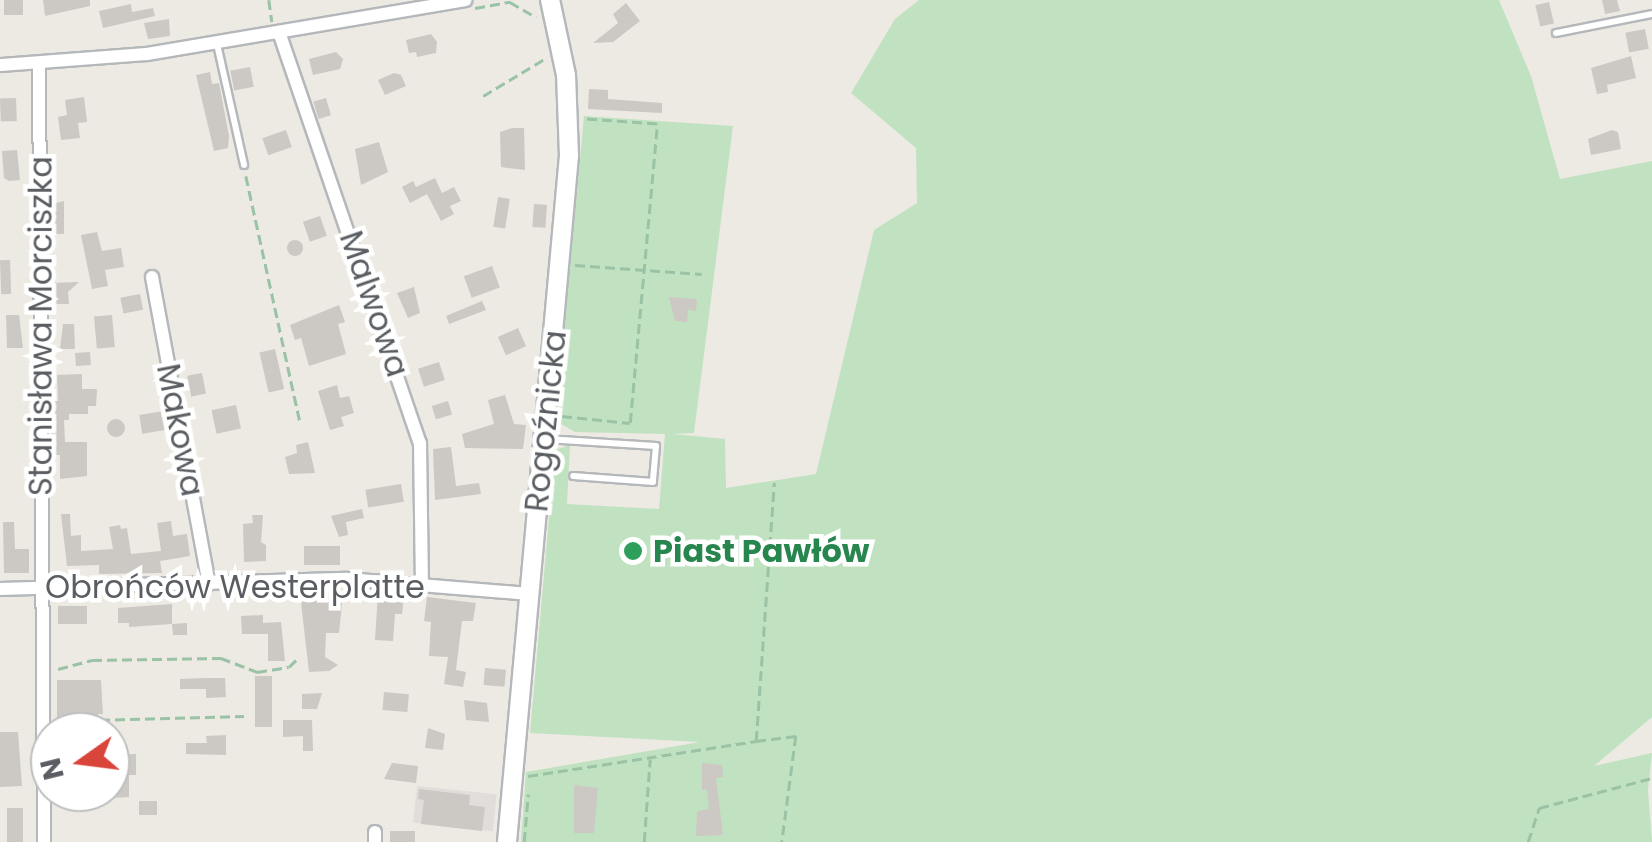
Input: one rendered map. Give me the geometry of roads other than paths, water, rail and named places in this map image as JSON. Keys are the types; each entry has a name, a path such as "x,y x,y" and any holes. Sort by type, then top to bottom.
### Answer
{"street":[{"name":"Rogoźnicka","path":"508,842 570,134 566,76 550,0"},
{"path":"0,65 147,54 469,4"},
{"name":"Malwowa","path":"276,33 420,444 422,584"},
{"name":"Stanisława Morciszka","path":"39,63 44,842"},
{"name":"Makowa","path":"152,277 209,584"},
{"name":"Obrońców Westerplatte","path":"0,588 346,579 529,594"}],"lane":[{"path":"1556,33 1652,14"},
{"path":"217,42 244,164"},
{"path":"545,439 656,446 653,482 573,476"}],"place":[{"name":"Piast Pawłów","path":"633,551"}]}
